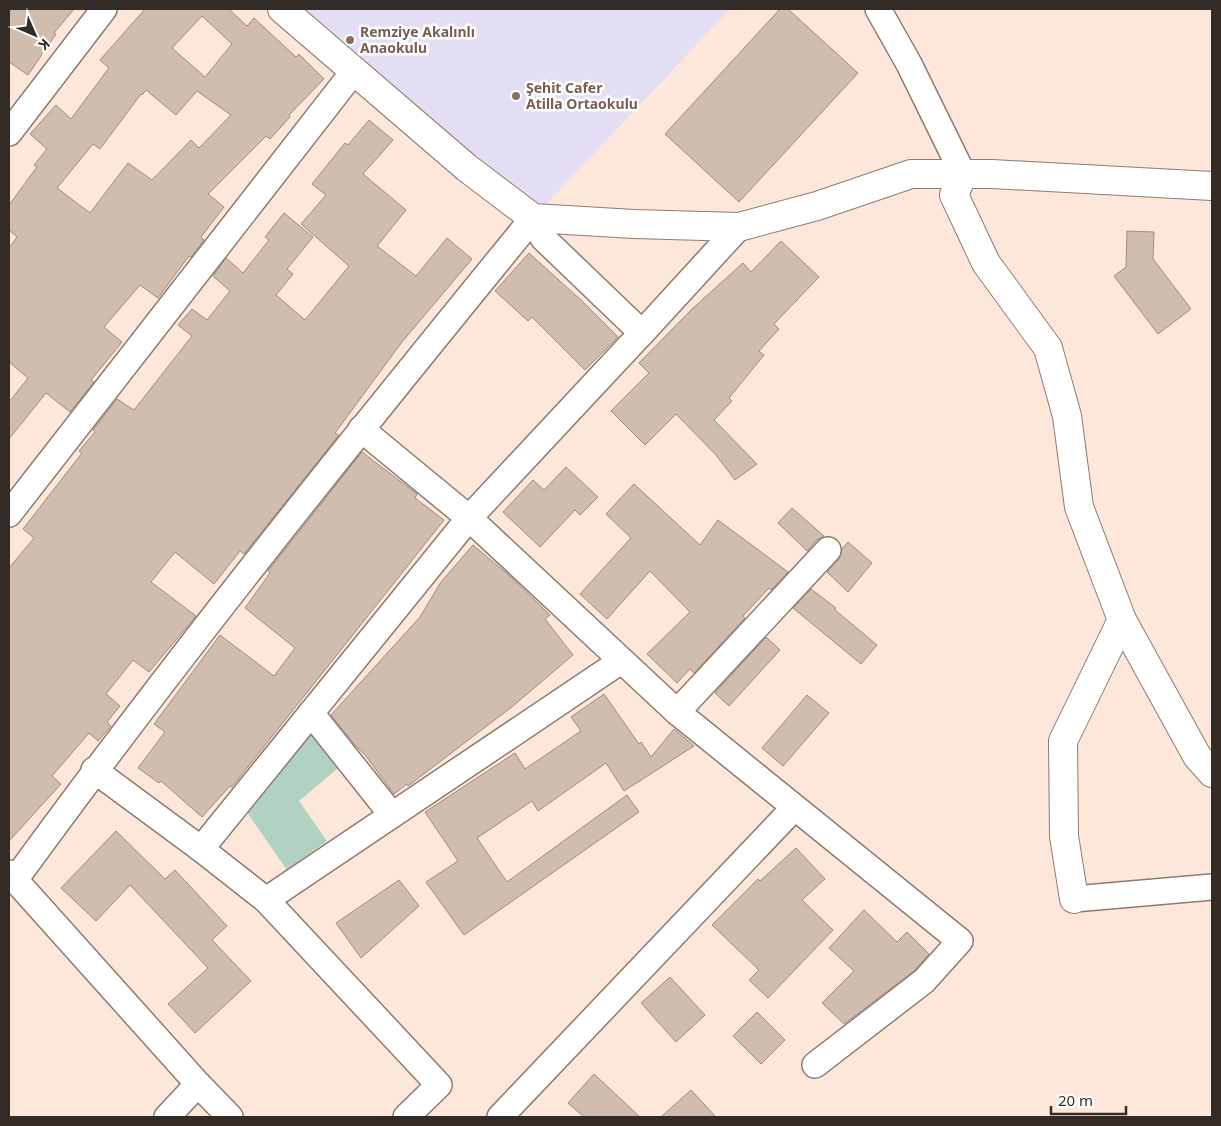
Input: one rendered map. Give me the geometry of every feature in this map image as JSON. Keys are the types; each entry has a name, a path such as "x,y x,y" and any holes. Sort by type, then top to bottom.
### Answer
{"street":[{"path":"9,133 104,9"},
{"path":"282,9 467,168 534,218 543,238 642,333"},
{"path":"878,9 909,64 963,174 954,195 986,263 1048,348 1067,416 1079,507 1122,620 1197,756 1212,773"},
{"path":"9,514 354,71"},
{"path":"534,218 634,224 739,226 817,206 911,174 992,174 1212,186"},
{"path":"230,1117 198,1084 12,876 230,594 361,429 534,218"},
{"path":"201,849 468,518 642,333 739,226"},
{"path":"361,429 468,518 677,712 960,941 924,981 815,1065"},
{"path":"677,712 828,550"},
{"path":"1122,620 1063,740 1064,836 1074,899 1212,887"},
{"path":"266,900 621,661"},
{"path":"311,713 392,815"},
{"path":"94,770 266,900 439,1085 406,1117"},
{"path":"500,1117 794,808"},
{"path":"167,1117 198,1084"}],"shaded area":[{"name":"Şehit Cafer Atilla Ortaokulu","path":"282,9 730,9 533,218"}],"green space":[{"path":"315,729 345,762 299,801 327,841 287,870 244,808"}],"building":[{"path":"9,9 74,9 54,33 56,34 28,75 9,62"},
{"path":"145,9 229,9 247,26 254,18 296,57 299,54 324,79 289,115 290,117 270,139 266,136 208,194 224,207 201,237 204,240 191,257 189,256 158,298 140,285 104,327 122,342 91,380 94,382 70,412 46,393 9,439 9,402 28,378 9,362 9,248 17,237 9,230 9,205 37,167 34,165 47,149 30,134 56,105 71,119 109,68 100,60","holes":["202,16 232,44 205,77 172,48","146,90 176,115 197,91 231,115 199,148 191,140 152,180 128,163 90,213 57,188 93,144 100,149"]},
{"path":"780,9 788,9 858,73 739,202 665,134"},
{"path":"369,120 393,140 363,174 406,210 377,246 416,276 447,238 472,259 402,342 335,433 339,435 244,554 240,551 214,584 175,552 151,582 196,616 149,672 133,660 106,694 120,706 107,722 111,726 98,741 89,733 52,776 61,784 9,841 9,568 34,538 23,529 82,453 79,451 95,432 93,430 117,399 134,410 192,336 178,325 192,309 207,320 230,291 213,276 226,258 243,273 269,240 265,237 284,213 313,237 287,269 293,274 276,295 305,320 349,266 301,224 326,195 312,184 345,143 348,145"},
{"path":"1127,231 1154,232 1153,259 1191,309 1158,334 1114,276 1126,267"},
{"path":"781,241 819,277 774,324 779,329 759,351 764,355 729,398 732,401 714,420 757,464 735,480 716,455 676,414 645,445 611,411 649,373 639,363 692,309 743,263 751,272"},
{"path":"529,253 618,337 585,370 532,317 528,321 495,291"},
{"path":"362,452 417,494 415,498 444,520 232,787 230,786 202,817 161,781 159,783 138,768 165,732 154,724 220,635 274,676 295,648 245,608 270,573 268,571"},
{"path":"566,467 598,497 580,515 575,510 540,547 503,512 533,480 544,490"},
{"path":"634,484 700,545 718,520 788,572 771,590 769,588 743,616 745,618 694,673 690,669 677,683 647,654 690,612 650,571 607,619 580,594 631,538 606,514"},
{"path":"792,508 824,536 817,540 807,551 778,523"},
{"path":"848,542 872,563 848,592 827,572 839,559 842,549"},
{"path":"473,545 512,578 550,615 545,619 573,655 513,706 408,786 407,784 394,794 365,755 331,715 420,617 441,582"},
{"path":"811,589 836,608 834,609 877,645 861,664 793,608"},
{"path":"766,637 780,650 729,706 715,693"},
{"path":"604,694 639,744 641,742 651,757 674,729 694,746 624,791 606,763 538,811 532,801 477,838 507,882 627,795 639,812 464,935 426,882 458,861 425,812 515,753 525,769 581,731 571,717"},
{"path":"807,695 829,713 783,766 762,748"},
{"path":"116,831 165,879 175,870 227,926 212,940 251,981 195,1033 168,1004 208,968 130,885 96,921 61,888"},
{"path":"796,848 825,879 802,900 833,930 768,998 749,980 759,970 712,925 758,879 760,881"},
{"path":"399,880 419,906 361,958 336,923"},
{"path":"864,910 897,942 907,932 929,954 914,971 844,1024 822,1003 854,971 829,948"},
{"path":"670,977 705,1015 676,1042 641,1003"},
{"path":"757,1012 785,1040 761,1064 733,1036"},
{"path":"594,1074 640,1117 584,1117 568,1103"},
{"path":"691,1090 716,1117 661,1117"}],"place":[{"name":"Remziye Akalınlı Anaokulu","path":"350,40"},
{"name":"Şehit Cafer Atilla Ortaokulu","path":"516,96"}]}
